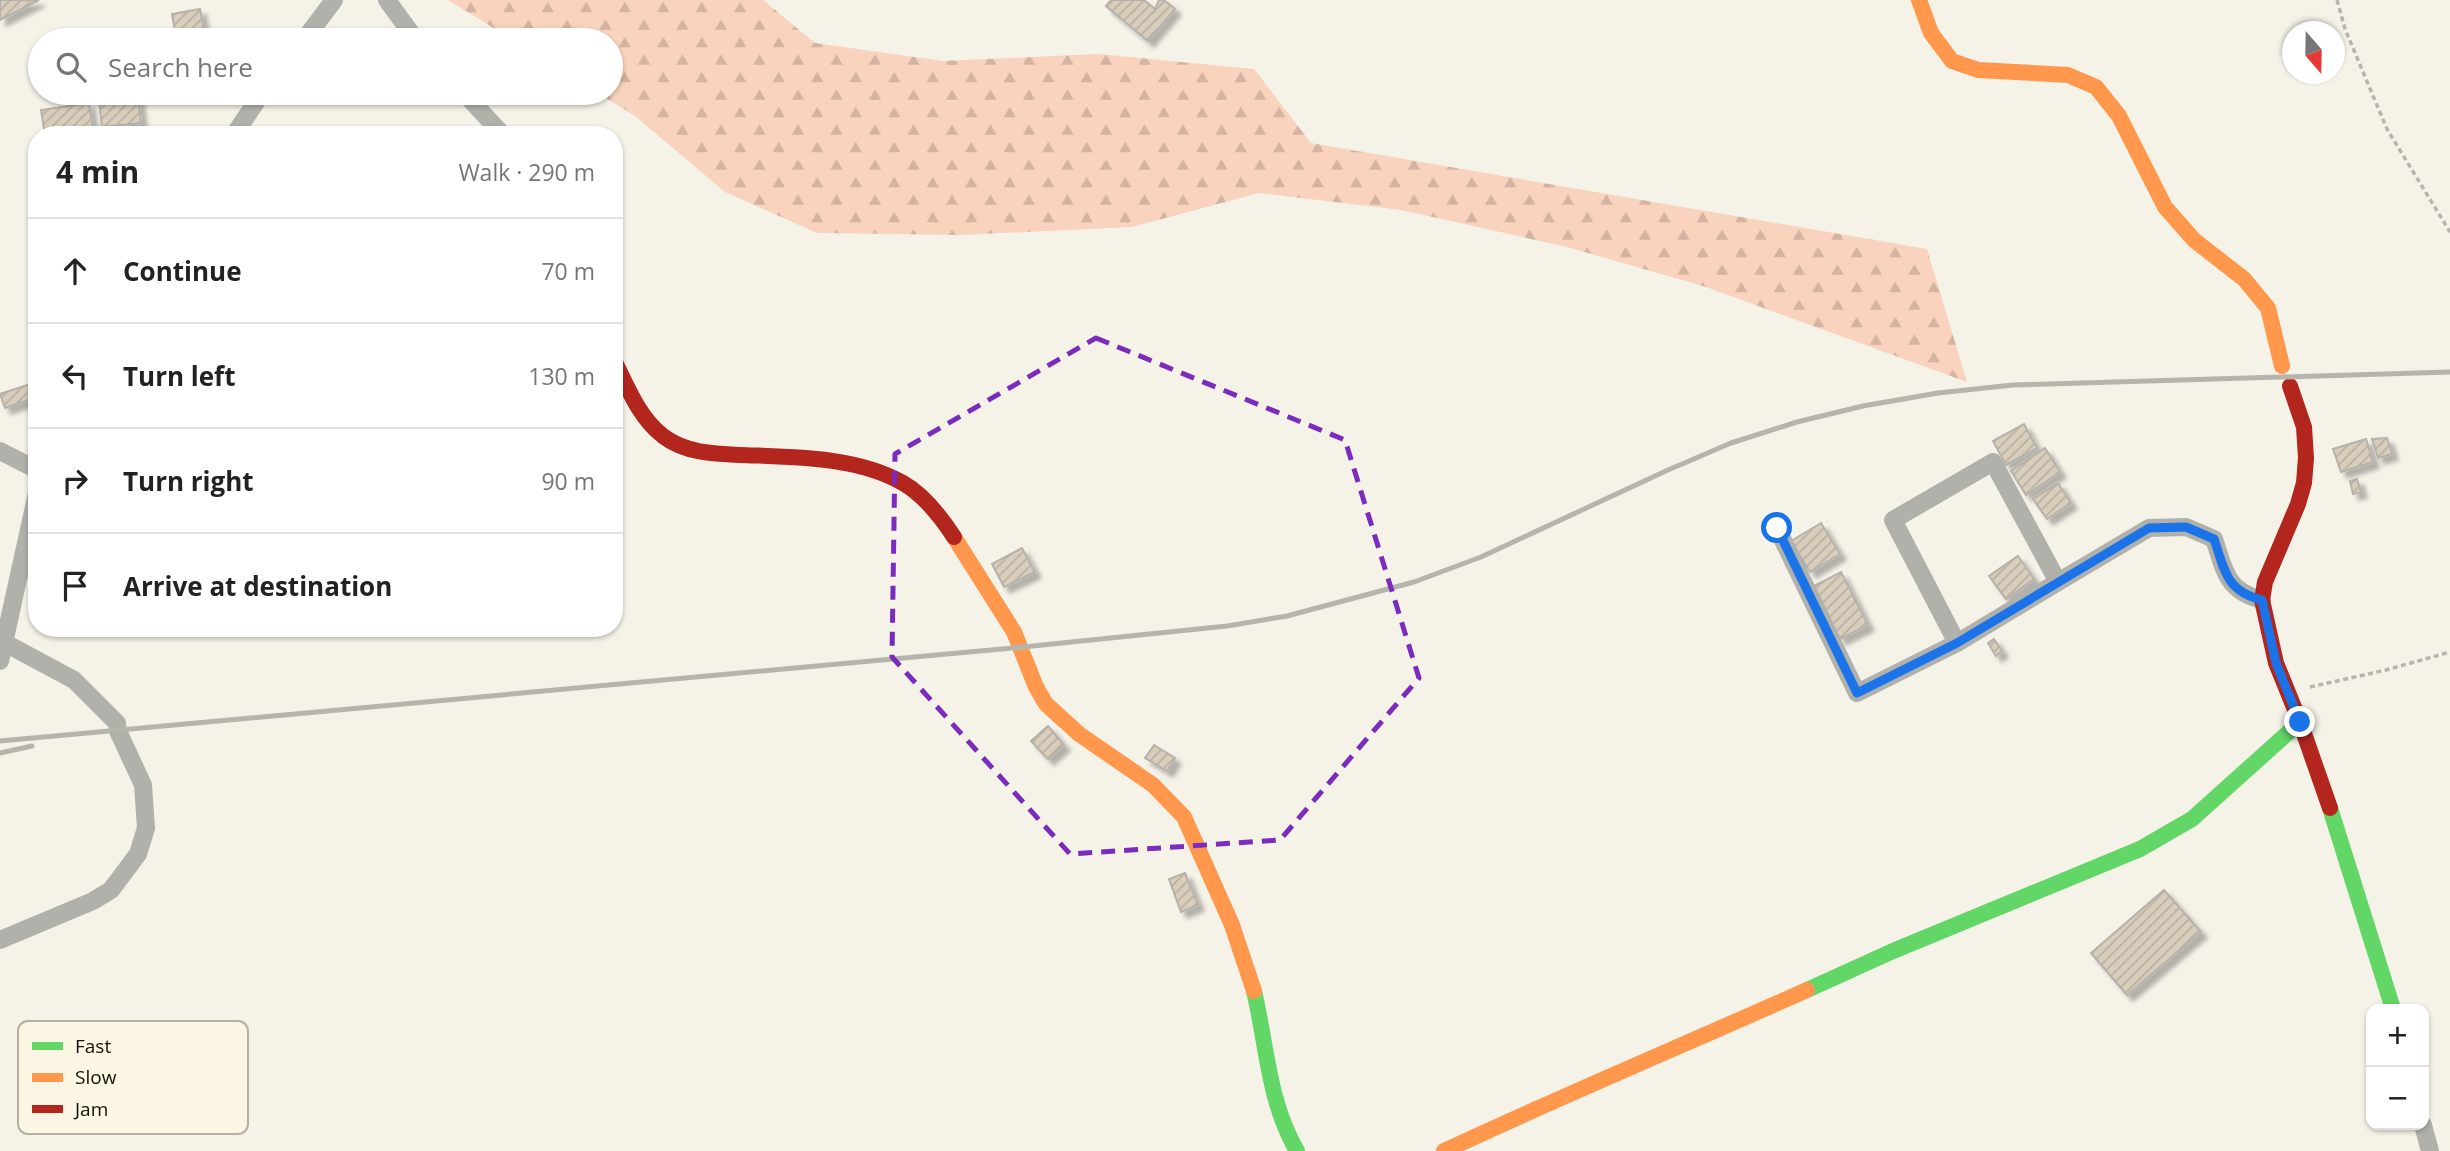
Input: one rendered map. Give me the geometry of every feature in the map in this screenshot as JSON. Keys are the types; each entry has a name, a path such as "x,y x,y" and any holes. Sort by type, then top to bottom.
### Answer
{"street":[{"path":"313,28 334,0"},
{"path":"387,0 407,28"},
{"path":"1919,0 1931,33 1952,61 1978,69 2068,75 2096,87 2119,116 2165,208 2194,240 2244,279 2268,308 2282,366"},
{"path":"240,126 254,105"},
{"path":"475,105 495,126"},
{"path":"623,380 632,400 662,436 682,446 702,453 837,463 890,477 906,484 921,497 955,538 1023,647 1044,702 1076,732 1139,773 1175,804 1184,817 1230,925 1254,990 1268,1080 1290,1140 1297,1151"},
{"path":"2290,386 2304,427 2304,483 2265,582 2262,600 2276,663 2300,722 2346,854 2391,1004"},
{"path":"0,451 28,465"},
{"path":"1957,643 1893,520 1993,463 2058,582"},
{"path":"1777,528 1857,693 1957,643 2149,528 2186,527 2214,539 2229,580 2244,596 2262,600"},
{"path":"0,661 28,535"},
{"path":"0,940 93,901 111,890 138,853 146,828 143,785 118,731 117,723 74,680 5,643"},
{"path":"1444,1151 1579,1088 1665,1053 1893,951 2140,849 2192,819 2300,722"},
{"path":"2425,1130 2430,1151"}],"path":[{"path":"2337,0 2344,29 2387,129 2450,232"},
{"path":"2288,692 2386,670 2450,652"}],"highlighted area":[{"path":"1096,338 1345,440 1419,678 1280,840 1070,854 892,657 895,454"}],"green space":[{"path":"448,0 763,0 815,43 943,61 1098,54 1254,69 1311,143 1927,249 1967,382 1706,287 1567,247 1401,210 1259,193 1132,227 961,235 817,233 725,192 635,116 617,105 623,105 623,28 494,28"}],"building":[{"path":"0,0 39,0 0,20"},
{"path":"1111,0 1144,0 1155,9 1159,0 1164,0 1175,9 1148,41 1106,6"},
{"path":"200,9 203,28 174,28 172,14"},
{"path":"89,105 92,126 44,126 41,110"},
{"path":"99,105 139,105 141,123 102,126"},
{"path":"28,385 28,400 5,408 0,394"},
{"path":"2024,424 2037,448 2006,465 1993,441"},
{"path":"2387,438 2392,454 2378,458 2372,439"},
{"path":"2366,439 2373,462 2341,472 2333,449"},
{"path":"2045,448 2060,472 2026,495 2011,471"},
{"path":"2357,479 2361,492 2353,494 2350,481"},
{"path":"2058,483 2071,503 2047,519 2033,499"},
{"path":"1821,523 1840,554 1810,572 1791,541"},
{"path":"1022,548 1035,572 1004,587 992,564"},
{"path":"2018,556 2034,579 2006,599 1989,576"},
{"path":"1841,572 1868,625 1840,639 1814,586"},
{"path":"1994,639 2002,651 1996,656 1988,643"},
{"path":"1048,726 1064,745 1048,759 1031,741"},
{"path":"1154,745 1175,758 1167,771 1145,758"},
{"path":"1185,873 1198,905 1181,912 1169,879"},
{"path":"2164,890 2201,932 2127,995 2091,953"}],"railway":[{"path":"0,741 1227,626 1287,616 1414,582 1481,557 1731,443 1797,422 1863,406 1938,393 2013,385 2450,372"},
{"path":"0,753 32,746"}],"traffic: fast":[{"path":"1807,990 1893,951 2140,849 2192,819 2300,722"},
{"path":"2330,808 2391,1004"},
{"path":"1254,991 1274,1093 1287,1132 1297,1151"}],"traffic: slow":[{"path":"1919,0 1931,33 1952,61 1978,70 2068,75 2096,87 2119,116 2165,207 2194,240 2244,279 2268,308 2282,366"},
{"path":"954,537 1014,632 1036,687 1046,704 1079,734 1153,785 1184,817 1232,925 1254,991"},
{"path":"1444,1151 1807,990"}],"traffic: jam":[{"path":"623,379 640,411 655,429 672,442 710,453 823,460 885,474 903,483 925,500 954,537"},
{"path":"2290,386 2304,427 2304,483 2298,504 2265,582 2262,600 2276,663 2330,808"}],"route":[{"path":"1777,528 1857,693 1957,643 2149,528 2186,527 2214,539 2229,580 2244,596 2262,600 2276,663 2300,722"}]}
